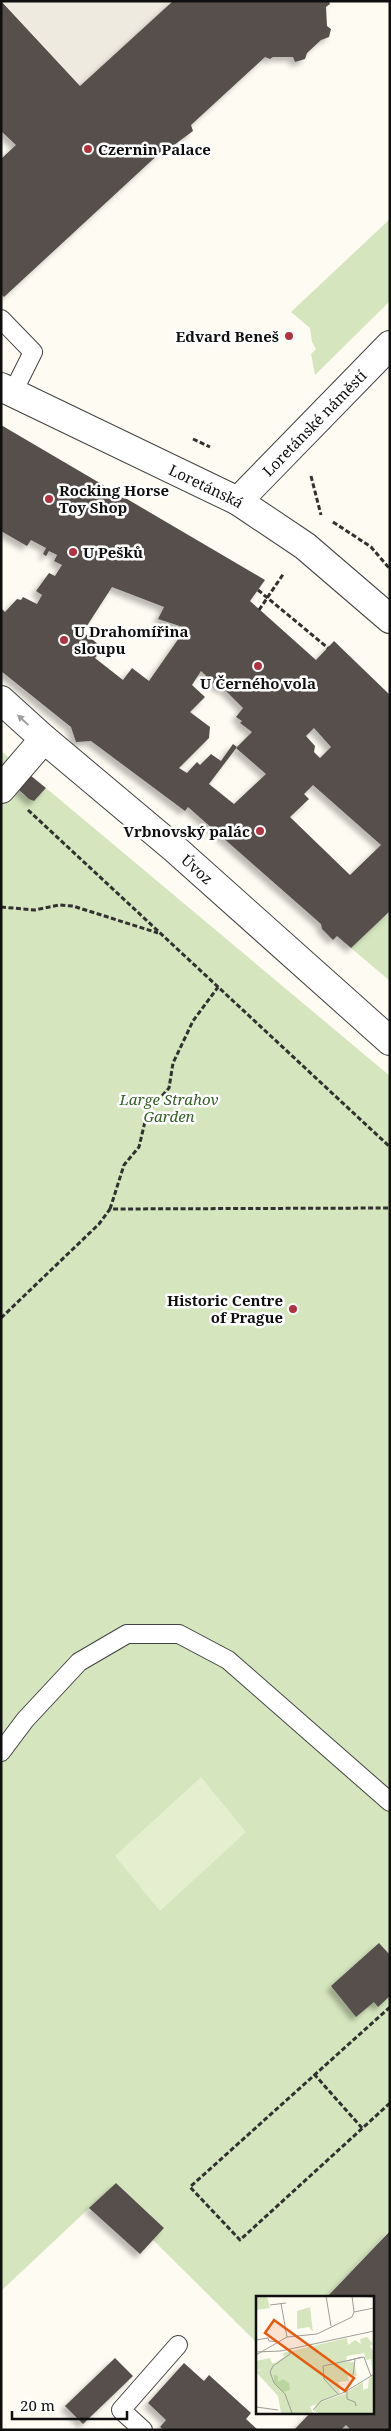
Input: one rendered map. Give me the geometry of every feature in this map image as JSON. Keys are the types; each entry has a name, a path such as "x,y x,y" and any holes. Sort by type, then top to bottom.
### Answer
{"street":[{"name":"Loretánské náměstí","path":"238,501 390,345"},
{"name":"Loretánská","path":"7,389 238,501 305,546 390,619"},
{"name":"Úvoz","path":"1,700 44,740 175,849 390,1041"},
{"path":"2,788 44,740"}],"lane":[{"path":"1,320 33,352 7,389"},
{"path":"1,1752 25,1720 79,1662 127,1634 179,1634 228,1660 390,1802"},
{"path":"143,2430 121,2410 178,2345"}],"path":[{"path":"259,610 305,546 322,515 309,469"},
{"path":"258,590 328,648"},
{"path":"2,788 390,1147"},
{"path":"1,908 35,910 59,905 73,906 161,934"},
{"path":"1,1318 99,1224 110,1209 124,1165 139,1147 147,1113 169,1088 173,1064 193,1021 218,988"},
{"path":"110,1209 390,1208"},
{"path":"390,2007 190,2187 240,2240 390,2103"},
{"path":"314,2074 362,2128"}],"green space":[{"path":"390,219 390,301 315,375 311,354 316,349 312,342 310,328 291,312"},
{"name":"Large Strahov Garden","path":"1,751 30,775 21,793 34,801 46,788 390,1076 390,2230 328,2296 256,2296 256,2342 153,2240 164,2228 116,2183 1,2291"},
{"path":"390,911 390,981 351,948"},
{"path":"201,1777 246,1832 160,1911 115,1856"}],"shaded area":[{"path":"2,1 173,1 80,86"}],"building":[{"name":"Czernin Palace","path":"1,1 80,86 173,1 329,1 330,4 326,7 327,26 331,29 329,37 321,40 307,53 305,59 295,62 293,57 273,57 270,59 265,57 191,125 193,131 174,145 171,151 166,148 163,150 4,297 1,294 1,159 16,145 1,131"},
{"path":"1,425 265,580 250,601 316,660 334,641 390,695 390,911 351,948 337,936 333,940 322,929 321,924 188,807 185,811 91,741 76,742 71,727 1,671 1,608 5,612 17,599 21,600 23,597 37,604 42,595 36,591 49,573 55,576 62,565 54,561 57,555 49,551 46,556 43,554 46,548 31,540 27,546 1,531","holes":["112,587 164,607 158,619 186,628 149,681 132,668 123,680 95,658 103,648 83,632","201,671 220,689 222,687 243,708 236,717 242,721 240,723 252,732 237,747 233,744 221,761 211,754 200,765 197,762 187,773 179,768 209,738 210,727 190,712 205,697 192,685","314,728 331,747 320,758 314,752 315,746 306,736","236,748 266,774 234,804 209,784","313,785 381,845 350,875 290,817 309,799 304,794"]},
{"path":"30,775 46,788 34,801 18,789"},
{"path":"379,1943 390,1955 390,1996 378,2007 374,2002 356,2017 331,1986"},
{"path":"116,2183 164,2228 140,2254 89,2208"},
{"path":"390,2231 390,2430 351,2430 346,2425 341,2430 294,2430 309,2414 374,2414 374,2296 328,2296"},
{"path":"115,2358 133,2376 83,2424 65,2406"},
{"path":"184,2363 204,2381 209,2375 251,2413 246,2419 258,2430 164,2430 160,2427 166,2420 148,2403"}],"place":[{"name":"Czernin Palace","path":"88,149"},
{"name":"Edvard Beneš","path":"289,336"},
{"name":"Rocking Horse Toy Shop","path":"49,499"},
{"name":"U Pešků","path":"73,552"},
{"name":"U Drahomířina sloupu","path":"64,640"},
{"name":"U Černého vola","path":"258,666"},
{"name":"Vrbnovský palác","path":"260,831"},
{"name":"Historic Centre of Prague","path":"293,1309"}]}
